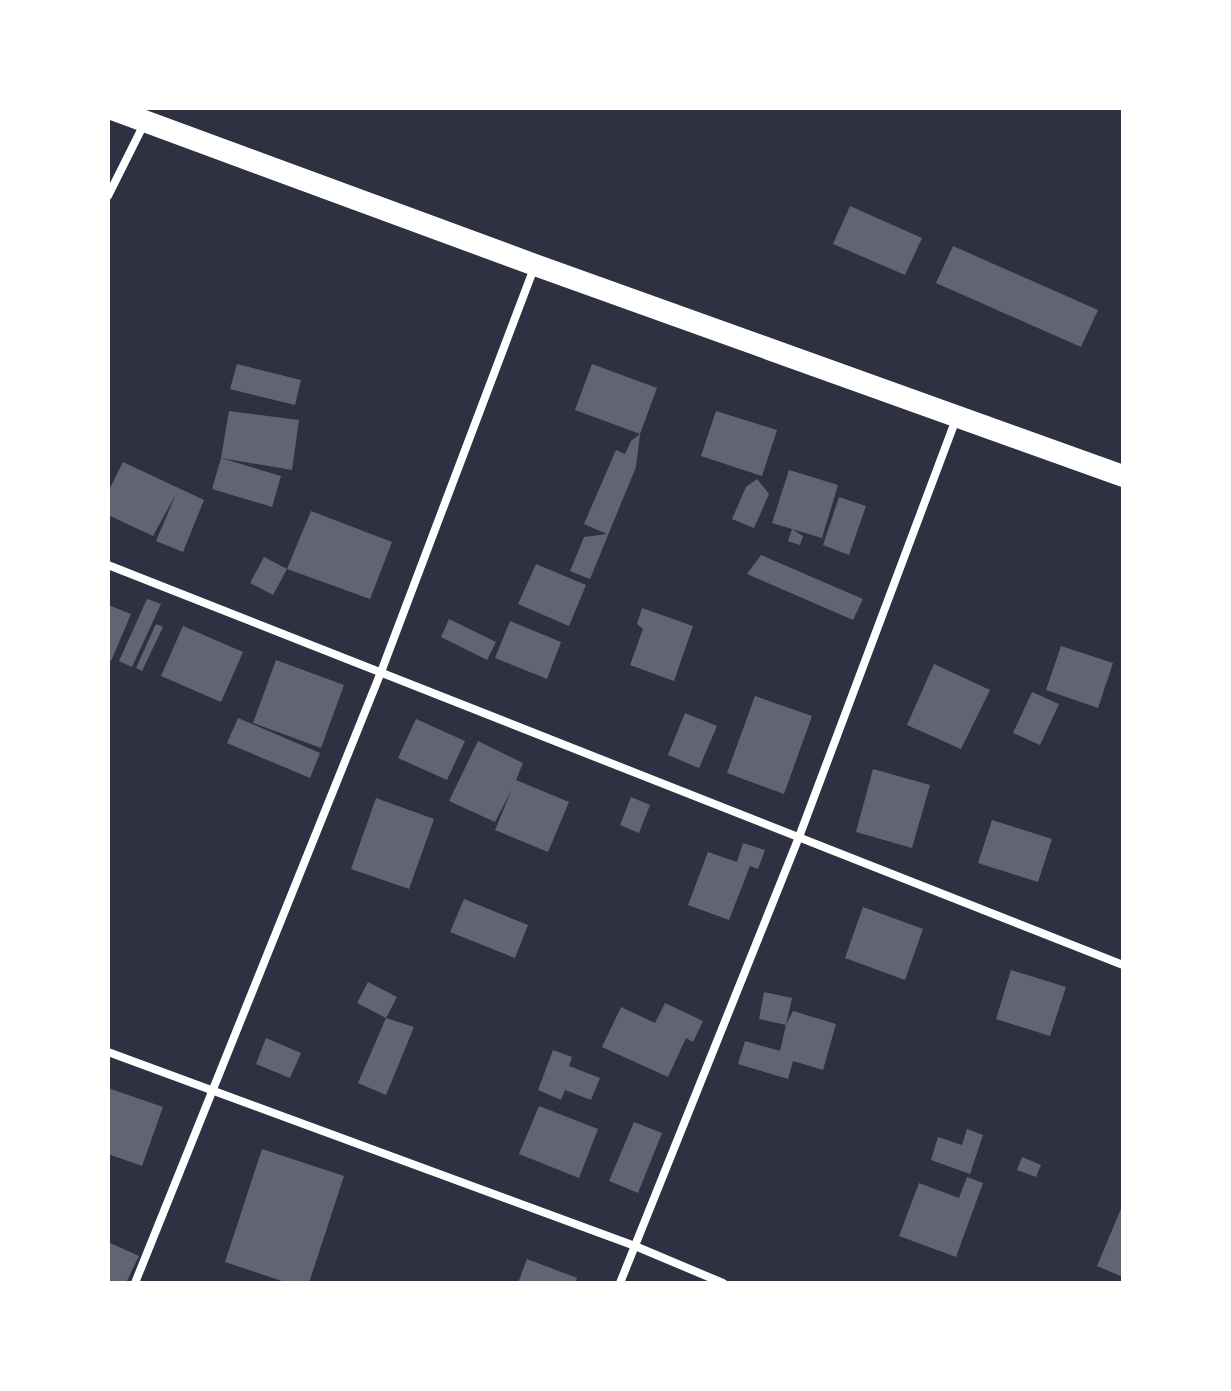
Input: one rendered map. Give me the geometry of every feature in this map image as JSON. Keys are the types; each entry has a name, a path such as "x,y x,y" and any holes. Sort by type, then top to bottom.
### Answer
{"highway":[{"path":"109,108 1123,476"}],"street":[{"path":"108,196 145,120"},
{"path":"135,1283 381,672 535,265"},
{"path":"620,1283 799,837 957,416"},
{"path":"108,565 1123,965"},
{"path":"108,1052 635,1246 723,1283"}],"building":[{"path":"850,206 922,238 905,275 833,244"},
{"path":"953,246 1098,310 1081,347 936,283"},
{"path":"237,364 301,380 295,405 230,389"},
{"path":"592,364 657,388 640,434 575,410"},
{"path":"229,411 299,420 292,470 221,458"},
{"path":"716,411 777,430 762,476 701,456"},
{"path":"640,434 636,467 590,579 570,571 584,537 607,534 584,524 616,450 625,454 631,441"},
{"path":"221,458 281,476 272,507 212,489"},
{"path":"123,462 204,500 183,552 156,541 176,494 153,536 108,515 108,492"},
{"path":"789,470 838,485 822,538 772,523"},
{"path":"757,479 769,494 754,528 732,519 746,487"},
{"path":"839,497 866,506 849,555 823,545"},
{"path":"311,511 392,542 370,599 287,569"},
{"path":"792,529 803,536 800,545 788,541"},
{"path":"761,555 863,599 853,620 747,574"},
{"path":"264,557 287,569 273,595 250,583"},
{"path":"536,564 586,585 569,626 518,604"},
{"path":"147,599 161,604 132,667 119,661"},
{"path":"108,605 131,614 111,661 108,660"},
{"path":"642,608 693,626 674,681 630,665 643,629 637,624"},
{"path":"449,619 496,642 487,660 441,637"},
{"path":"510,621 561,642 547,679 495,658"},
{"path":"156,624 163,627 142,671 136,668"},
{"path":"183,626 243,652 221,702 161,676"},
{"path":"1061,646 1113,663 1098,708 1046,690"},
{"path":"276,660 344,685 321,748 253,723"},
{"path":"934,664 990,690 961,749 907,725"},
{"path":"1032,692 1059,704 1040,745 1013,733"},
{"path":"755,696 812,716 784,794 727,773"},
{"path":"685,713 717,726 699,768 668,755"},
{"path":"238,718 320,753 310,778 227,743"},
{"path":"416,719 465,741 447,780 398,758"},
{"path":"478,741 523,763 516,780 569,802 548,852 495,830 512,789 495,822 449,801"},
{"path":"873,769 930,785 912,848 856,832"},
{"path":"631,797 650,805 639,833 620,825"},
{"path":"376,798 434,819 409,889 351,869"},
{"path":"992,820 1052,839 1038,882 978,863"},
{"path":"743,843 765,850 758,869 750,866 729,920 688,905 708,852 737,862"},
{"path":"464,899 528,925 515,958 450,932"},
{"path":"863,907 923,929 905,980 845,958"},
{"path":"1011,970 1066,987 1050,1036 996,1019"},
{"path":"368,982 397,997 386,1018 357,1003"},
{"path":"764,992 792,998 786,1025 759,1019"},
{"path":"665,1003 703,1021 693,1042 686,1038 668,1077 602,1047 621,1007 655,1023"},
{"path":"793,1011 836,1024 823,1070 793,1061 788,1079 738,1064 745,1041 780,1051"},
{"path":"386,1018 414,1027 386,1095 358,1083"},
{"path":"266,1038 301,1053 290,1078 256,1064"},
{"path":"553,1050 572,1057 569,1066 600,1078 591,1100 565,1090 561,1100 538,1090"},
{"path":"108,1088 163,1107 142,1166 108,1154"},
{"path":"539,1106 598,1129 579,1178 519,1154"},
{"path":"634,1122 662,1133 638,1193 609,1181"},
{"path":"967,1129 983,1135 970,1174 931,1160 938,1137 962,1145"},
{"path":"262,1149 344,1176 309,1283 288,1283 225,1262"},
{"path":"1022,1157 1041,1165 1036,1177 1017,1170"},
{"path":"967,1177 983,1183 956,1257 899,1236 919,1183 959,1198"},
{"path":"1123,1204 1123,1277 1097,1266"},
{"path":"108,1242 139,1256 126,1283 108,1283"},
{"path":"527,1259 577,1278 575,1283 518,1283"}]}
